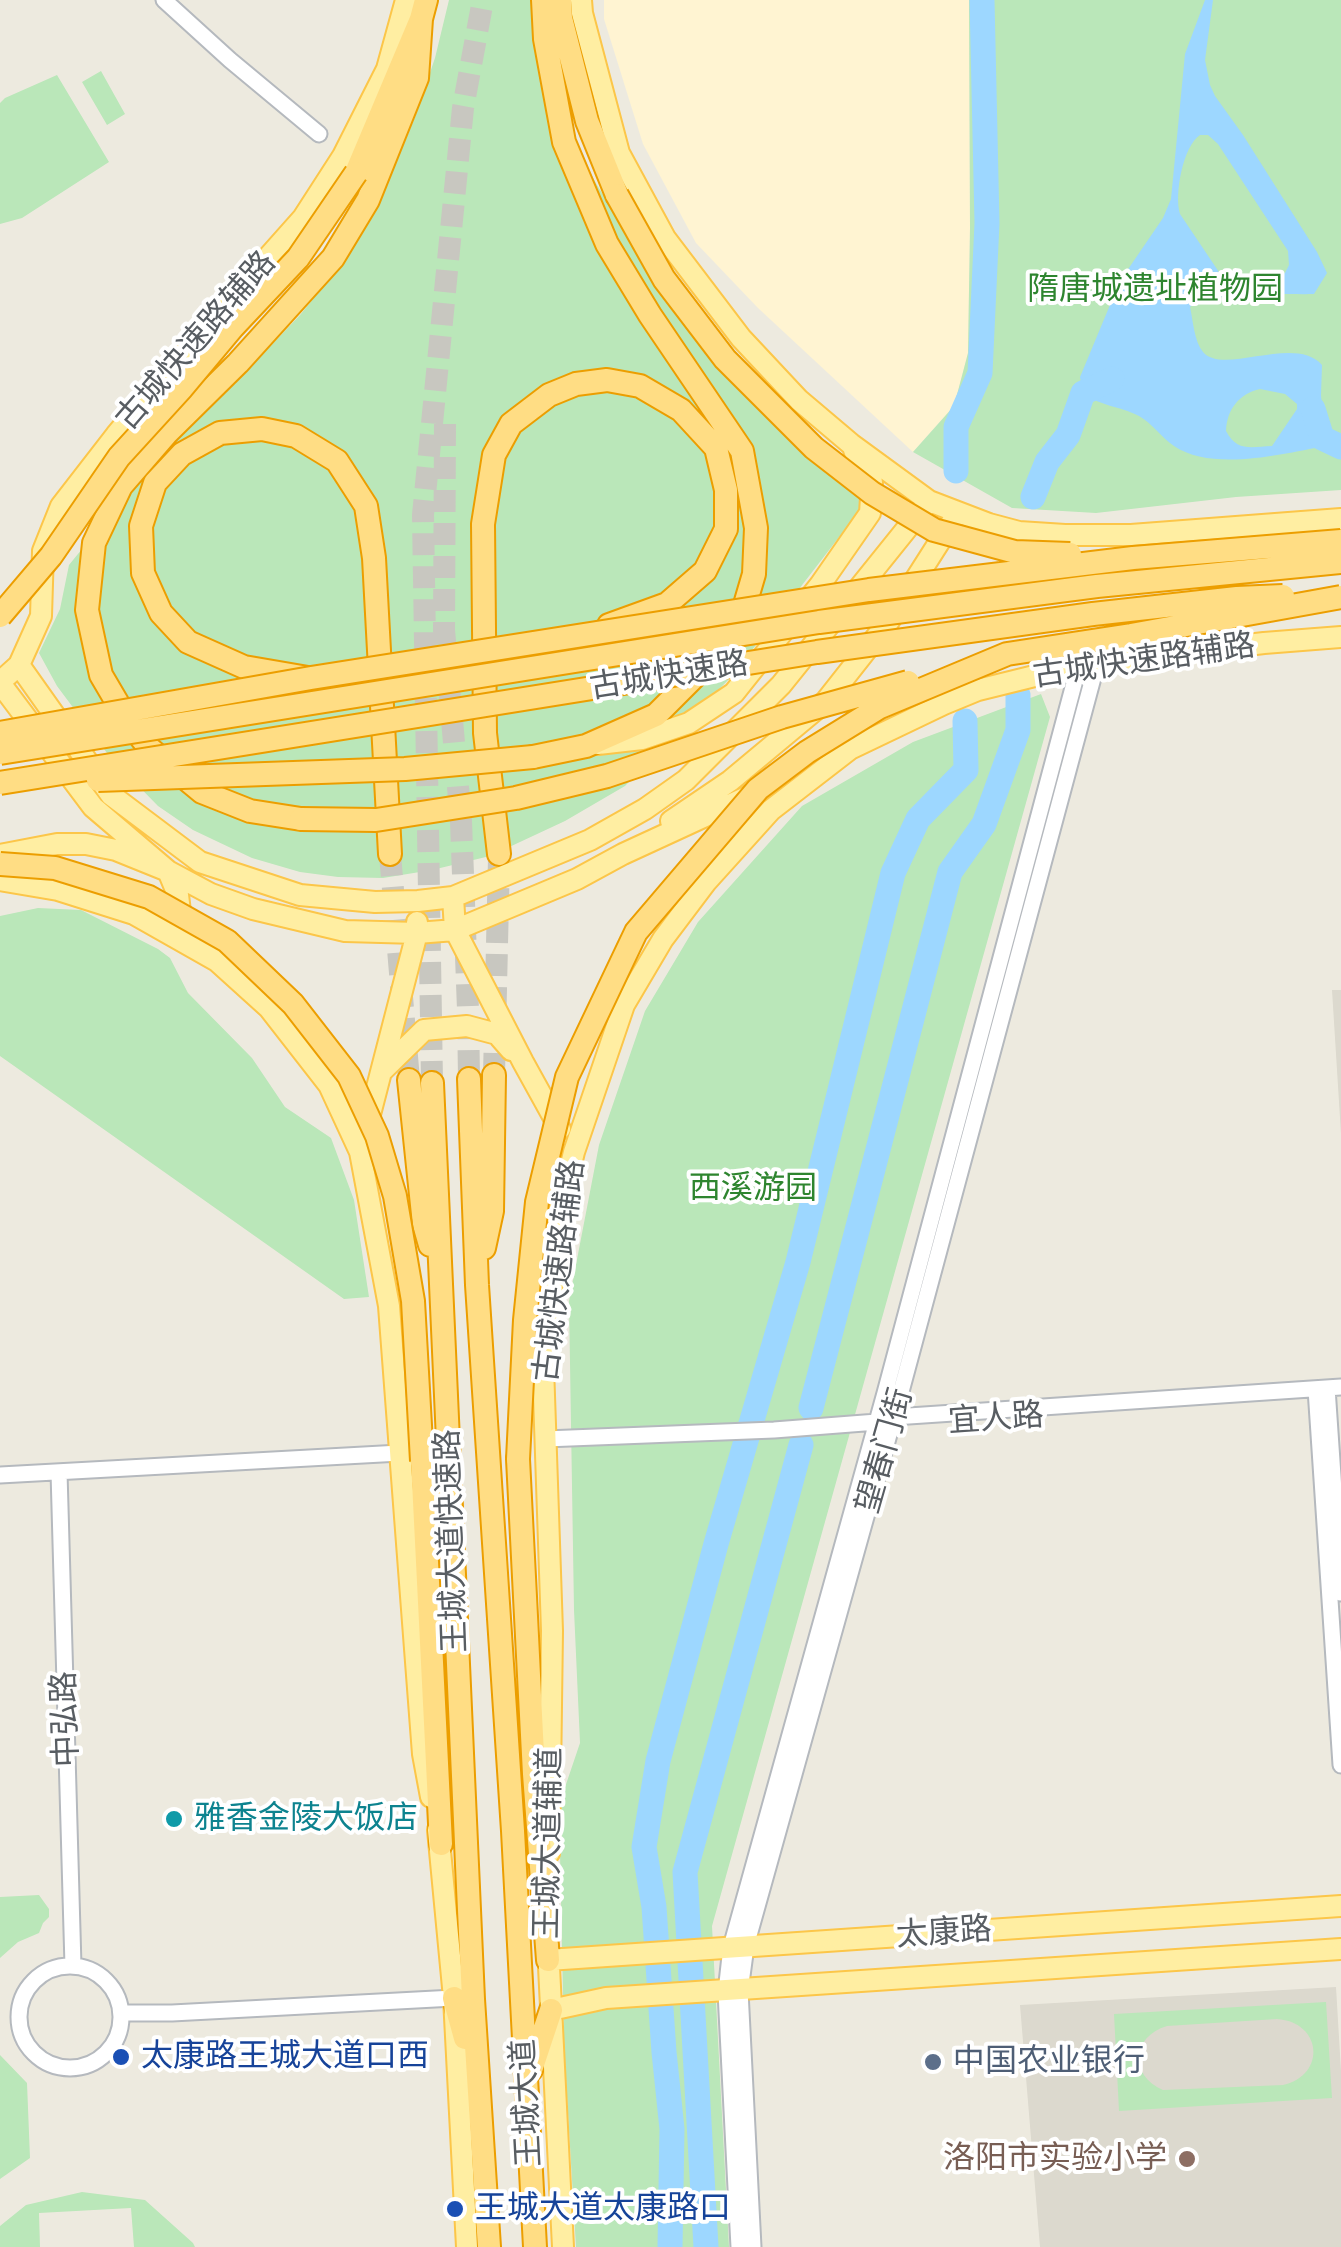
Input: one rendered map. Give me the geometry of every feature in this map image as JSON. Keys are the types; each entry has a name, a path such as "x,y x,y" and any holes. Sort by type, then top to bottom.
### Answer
{"highway":[{"path":"0,783 405,768 533,757 586,746 656,715 711,660 739,625 754,574 756,528 742,451 607,244 564,142 543,0"},
{"path":"560,0 586,120 616,195 664,279 724,360 814,448 872,493 934,530 1014,552 1134,558"},
{"path":"0,616 51,556 119,456 298,258 356,173 418,6"},
{"path":"418,6 417,78 368,200 333,258 121,486 94,543 87,610 101,674 128,721 150,749 202,792 250,812 300,819 376,820 516,798 607,776 782,718 1007,654 1341,595"},
{"path":"499,854 485,733 482,524 494,455 511,424 549,395 576,384 607,380 640,386 681,410 716,448 726,490 726,530 705,571 667,604 573,638"},
{"path":"311,678 244,666 188,642 161,613 143,572 142,526 155,483 182,454 220,432 262,429 296,436 338,461 366,506 374,558 390,854"},
{"path":"0,733 311,678 869,590 1134,558 1341,541"},
{"name":"古城快速路","path":"0,753 819,622 1096,586 1341,562"},
{"name":"古城快速路","path":"0,783 816,652 1237,598 1341,595"},
{"path":"548,1960 518,1459 525,1320 537,1202 568,1077 636,932 758,790 807,752 880,707 1007,654"},
{"path":"0,864 55,868 149,896 227,941 294,1004 349,1076 376,1136 395,1196 413,1301 440,1844"},
{"path":"477,1286 492,1211 494,1075"},
{"name":"王城大道快速路","path":"469,1079 477,1286 520,1960"},
{"name":"王城大道快速路","path":"420,1082 443,1288 464,1998"},
{"path":"499,1613 534,1774"},
{"path":"440,1844 454,1617"},
{"name":"王城大道","path":"520,1960 535,2247"},
{"name":"王城大道","path":"464,1998 478,2083 489,2247"},
{"path":"526,2083 551,2010"}],"main road":[{"path":"581,0 618,153 665,238 741,338 799,400 929,501 1018,532 1065,535 1131,535 1341,519"},
{"name":"古城快速路辅路","path":"0,682 19,665 40,616 43,550 61,506 214,317 303,218 342,156 418,6"},
{"path":"586,746 642,739 690,723 734,694 820,585 870,513 872,482 851,444"},
{"path":"19,665 111,795 200,862 300,895 374,902 454,897 590,840 686,780 781,684 929,501"},
{"path":"623,854 730,781 826,701 889,620 958,512"},
{"name":"古城快速路辅路","path":"545,1439 543,1366 562,1202 574,1152 624,1005 662,940 706,882 771,810 850,749 978,690 1088,664 1341,636"},
{"path":"0,682 94,807 168,871 178,895 187,944"},
{"path":"0,856 57,844 86,844 116,850 211,894 345,931 456,930 563,885 850,749"},
{"path":"0,880 58,890 134,914 217,961 269,1008 329,1085 360,1152 389,1306 423,1754 464,1998 466,2247"},
{"path":"454,897 456,930 522,1062 574,1152"},
{"path":"360,1152 416,932 418,901"},
{"path":"381,1072 424,1030 466,1026 497,1034 522,1062"},
{"name":"王城大道辅道","path":"545,1439 552,1631 548,1960 563,2247"},
{"name":"太康路","path":"548,1960 1341,1906"},
{"name":"太康路","path":"551,2010 606,1998 1341,1949"}],"street":[{"path":"164,0 319,134"},
{"name":"望春门街","path":"739,2247 733,1991 739,1947 888,1422 1088,664"},
{"path":"1328,1392 1341,1593"},
{"path":"1328,1392 1341,1764"},
{"name":"宜人路","path":"545,1439 774,1430 1328,1392"},
{"path":"0,1475 400,1453"},
{"name":"中弘路","path":"59,1472 74,1966"},
{"path":"74,1966 92,1970 107,1981 122,2014 120,2032 112,2048 99,2060 79,2068 61,2069 44,2062 30,2051 18,2023 19,2005 26,1988 39,1975 74,1966"},
{"name":"望春门街","path":"733,1991 753,2247"},
{"path":"122,2014 464,1998"},
{"path":"0,2024 18,2023"}],"shaded area":[{"path":"604,0 969,0 968,353 954,406 913,452 758,308 696,243 643,144 604,19"},
{"path":"1332,990 1341,990 1341,1134"},
{"name":"洛阳市实验小学","path":"1336,1987 1341,2071 1341,2247 1040,2247 1020,2005"}],"green space":[{"path":"449,0 537,0 551,102 638,250 864,494 863,506 732,676 625,786 565,821 490,856 383,878 300,872 252,858 193,830 158,806 110,757 57,686 39,653 60,609 69,565 168,443 239,379 300,315 348,256 382,197 415,117"},
{"name":"隋唐城遗址植物园","path":"969,0 1341,0 1341,490 1096,513 1012,508 913,452 954,406 968,353"},
{"path":"101,71 125,114 107,125 82,82"},
{"path":"57,75 109,162 22,218 0,224 0,103"},
{"name":"西溪游园","path":"1041,694 1050,717 712,1926 729,2247 576,2247 564,2045 559,1805 580,1743 569,1301 599,1145 645,1011 698,922 802,806 913,742"},
{"path":"38,908 81,910 170,958 188,993 252,1058 285,1107 331,1138 354,1200 369,1297 344,1299 0,1056 0,916"},
{"path":"39,1895 49,1909 49,1917 39,1933 18,1942 0,1958 0,1897"},
{"path":"1326,2002 1332,2098 1119,2111 1114,2014","holes":["1277,2019 1292,2022 1310,2039 1312,2061 1307,2071 1283,2085 1163,2090 1144,2075 1140,2066 1139,2056 1146,2039 1167,2026"]},
{"path":"0,2055 27,2083 30,2158 0,2179"},
{"path":"82,2192 145,2200 195,2247 134,2247 131,2208 39,2213 40,2247 0,2247 0,2226 26,2205"}],"water":[{"path":"1205,0 1213,0 1205,60 1210,85 1327,273 1314,294 1231,296 1190,307 1198,342 1203,352 1213,358 1295,353 1322,365 1325,446 1248,459 1208,458 1174,446 1139,416 1083,393 1080,377 1120,281 1163,218 1171,199 1185,54","holes":["1200,135 1208,135 1218,144 1288,251 1285,273 1277,277 1223,278 1180,214 1181,172 1189,149","1260,389 1285,394 1297,404 1297,409 1272,446 1240,445 1226,431 1229,416 1240,399"]}],"waterway":[{"path":"956,471 956,427 980,373 987,223 982,0"},
{"path":"1033,497 1047,462 1068,435 1083,393 1112,379"},
{"path":"1313,409 1322,438 1341,447"},
{"path":"811,1408 950,872 984,824 1018,730 1018,695"},
{"path":"670,2247 672,2129 654,1907 644,1847 658,1761 798,1262 893,873 918,819 966,770 965,721"},
{"path":"706,2247 685,1872 801,1445"}],"tunnel":[{"path":"432,1083 423,515 463,108 483,0"},
{"path":"445,424 444,630 461,821 469,1079"},
{"path":"390,854 409,1080"},
{"path":"494,1075 499,858"}],"place":[{"name":"雅香金陵大饭店","path":"174,1819"},
{"name":"太康路王城大道口西","path":"121,2057"},
{"name":"中国农业银行","path":"933,2062"},
{"name":"洛阳市实验小学","path":"1187,2159"},
{"name":"王城大道太康路口","path":"455,2209"}]}
